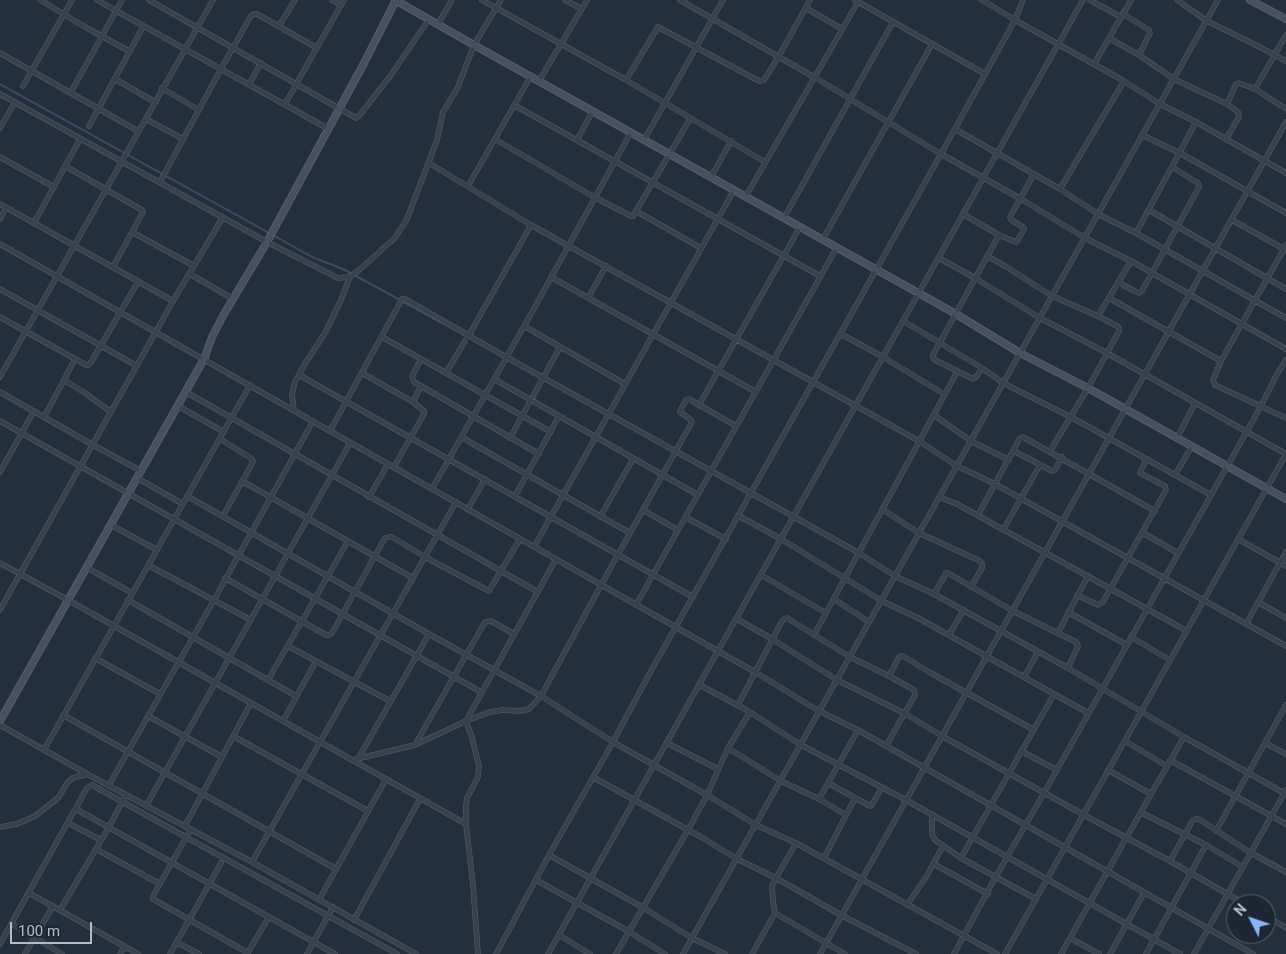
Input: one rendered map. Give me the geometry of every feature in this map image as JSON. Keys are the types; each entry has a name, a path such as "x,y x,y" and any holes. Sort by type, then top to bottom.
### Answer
{"street":[{"path":"40,0 129,51"},
{"path":"23,86 72,0"},
{"path":"97,0 325,127 330,125"},
{"path":"71,92 122,0"},
{"path":"149,0 156,2 197,28 356,118 391,75 429,19"},
{"path":"0,377 213,0"},
{"path":"279,26 295,0"},
{"path":"285,104 342,2 332,0"},
{"path":"0,721 204,360 212,337 267,242 396,0 919,293 1020,353 1088,388 1286,499"},
{"path":"438,24 452,0"},
{"path":"482,0 626,80 765,162"},
{"path":"294,411 292,394 295,382 324,333 341,300 350,277 395,238 406,219 437,140 443,112 458,87 474,45 501,0"},
{"path":"565,0 582,9"},
{"path":"539,81 587,0"},
{"path":"680,0 779,56 1085,238 1131,261 1286,349"},
{"path":"644,140 724,0"},
{"path":"626,80 658,26 759,81 764,80 810,0"},
{"path":"982,0 1124,81 1160,104 1286,172"},
{"path":"496,954 646,680 942,154 1015,20 1023,0"},
{"path":"548,954 1083,0"},
{"path":"1090,0 1150,30 1139,55"},
{"path":"1094,64 1130,0"},
{"path":"1177,0 1207,21 1286,61"},
{"path":"683,954 1218,0"},
{"path":"1250,0 1286,19"},
{"path":"746,196 842,29 856,1 985,74"},
{"path":"806,8 842,29"},
{"path":"160,182 251,16 257,14 317,48"},
{"path":"784,218 893,22"},
{"path":"89,126 143,27"},
{"path":"1255,90 1286,35"},
{"path":"1109,38 1139,55 1174,79 1227,104 1238,112 1239,117 1226,139"},
{"path":"823,239 932,44"},
{"path":"0,53 138,131"},
{"path":"249,84 261,63"},
{"path":"468,186 531,76"},
{"path":"114,79 155,102"},
{"path":"1060,189 1124,81"},
{"path":"1227,104 1236,84 1239,82 1286,109"},
{"path":"162,88 199,110"},
{"path":"0,94 267,242 338,278 350,277"},
{"path":"0,128 14,102"},
{"path":"514,105 820,276"},
{"path":"577,140 593,111"},
{"path":"494,139 628,216 633,216 690,118"},
{"path":"146,119 183,139"},
{"path":"1136,233 1196,122"},
{"path":"820,954 1286,122"},
{"path":"955,129 1060,189 1098,214 1165,249 1286,318"},
{"path":"432,488 631,132"},
{"path":"1280,134 1286,138"},
{"path":"1142,135 1180,153 1286,213"},
{"path":"34,223 80,139"},
{"path":"711,177 731,141"},
{"path":"0,157 54,187"},
{"path":"428,163 531,225 856,406 957,466 1021,498 1286,646"},
{"path":"65,166 143,212 113,267"},
{"path":"1118,282 1136,292 1140,292 1199,187 1199,185 1172,166"},
{"path":"963,214 999,236 1013,242 1018,240 1024,229 1011,220 1010,217 1034,174"},
{"path":"534,547 734,190"},
{"path":"0,204 173,301"},
{"path":"0,219 6,208"},
{"path":"1148,210 1286,289"},
{"path":"636,211 701,248"},
{"path":"0,610 2,603 173,301 223,217"},
{"path":"1232,220 1285,247 1221,361 1213,380 1215,385 1286,418"},
{"path":"469,335 531,225"},
{"path":"700,405 800,228"},
{"path":"132,232 194,266"},
{"path":"982,368 973,379 935,360 933,355 999,236"},
{"path":"0,244 755,672 819,711 858,730 1252,954"},
{"path":"636,605 836,247"},
{"path":"987,256 1052,296 1098,316 1119,328 1088,388 1050,451"},
{"path":"1280,257 1286,260"},
{"path":"939,258 1040,318 1107,353 1286,454 1005,954"},
{"path":"1098,316 1131,261"},
{"path":"588,298 606,266"},
{"path":"190,274 233,299"},
{"path":"551,277 756,392"},
{"path":"0,316 86,365 90,364 138,282"},
{"path":"0,289 137,366"},
{"path":"1109,298 1221,361"},
{"path":"330,431 402,299 404,299 859,553 895,576 934,594 1068,668 1184,737 1285,792 1228,894 1084,816 904,714 837,680 737,619"},
{"path":"903,322 982,368 1003,383 1071,417 1211,494"},
{"path":"524,326 624,384"},
{"path":"840,334 883,357 944,394"},
{"path":"382,337 550,432"},
{"path":"446,373 465,341"},
{"path":"510,438 560,347"},
{"path":"44,417 75,359"},
{"path":"421,359 412,376 414,382 539,454"},
{"path":"954,954 1227,466 1276,374 1286,360"},
{"path":"814,635 957,372"},
{"path":"362,373 413,402 424,411 394,467"},
{"path":"299,375 693,596"},
{"path":"494,379 698,495"},
{"path":"64,380 111,412"},
{"path":"44,750 250,386"},
{"path":"413,402 421,386"},
{"path":"0,392 141,471"},
{"path":"186,392 538,592"},
{"path":"352,760 415,745 490,712 502,710 520,711 529,708 541,696 692,422 681,414 680,411 687,399 736,426"},
{"path":"1177,438 1195,403"},
{"path":"178,406 224,432"},
{"path":"0,472 34,412"},
{"path":"934,415 971,441 1009,460"},
{"path":"515,496 560,416"},
{"path":"108,785 214,600 313,421"},
{"path":"0,422 481,692"},
{"path":"461,437 630,533"},
{"path":"978,515 1020,438 1023,437 1062,457 1155,511"},
{"path":"220,439 251,458 253,462 223,516"},
{"path":"146,806 350,442"},
{"path":"1175,475 1192,446"},
{"path":"1014,451 1054,472 1062,457"},
{"path":"600,517 633,459"},
{"path":"1077,595 1098,605 1101,604 1111,590 1155,511 1166,488 1140,473 1146,459"},
{"path":"369,497 388,464"},
{"path":"1004,530 1040,465"},
{"path":"137,478 183,504"},
{"path":"468,509 485,479"},
{"path":"242,481 413,578"},
{"path":"187,496 541,696 613,742 756,825 796,843 997,954"},
{"path":"940,497 958,504 1187,631"},
{"path":"252,862 456,502"},
{"path":"882,509 920,533 980,561 982,568 971,587"},
{"path":"643,510 678,530"},
{"path":"738,516 781,539 882,601 949,635 1088,713"},
{"path":"686,517 726,539"},
{"path":"111,525 157,550"},
{"path":"1143,533 1178,553"},
{"path":"225,578 329,635 332,633 384,538 392,537 488,591 491,590 520,539"},
{"path":"1238,539 1286,566"},
{"path":"268,680 348,541"},
{"path":"1246,624 1286,552"},
{"path":"478,954 466,824 466,805 467,798 479,772 478,758 466,721 556,559"},
{"path":"0,564 68,600 466,824"},
{"path":"148,565 251,620"},
{"path":"86,567 132,593"},
{"path":"934,594 946,573 948,573 1012,611 1058,632 1078,644 1068,668"},
{"path":"761,575 826,613"},
{"path":"1058,632 1088,576"},
{"path":"834,599 869,622"},
{"path":"128,600 296,696"},
{"path":"1258,602 1286,618"},
{"path":"949,635 963,611"},
{"path":"1068,612 1127,645"},
{"path":"738,705 772,639 784,618 787,618 850,657 914,690 915,692 886,746"},
{"path":"415,745 485,622 491,620 514,634"},
{"path":"358,759 429,634"},
{"path":"1131,637 1170,660"},
{"path":"288,646 390,701"},
{"path":"1024,677 1038,652"},
{"path":"889,676 899,657 903,656 1034,730"},
{"path":"95,658 160,694"},
{"path":"283,721 316,661"},
{"path":"700,685 750,712 801,745 932,814 1180,954"},
{"path":"961,858 1054,694"},
{"path":"185,826 250,703"},
{"path":"1216,831 1286,705"},
{"path":"616,954 688,830 707,795 728,748 750,712"},
{"path":"63,715 336,868"},
{"path":"148,716 222,757"},
{"path":"0,725 252,862 416,954"},
{"path":"819,799 858,730"},
{"path":"233,736 368,811"},
{"path":"1062,954 1184,737"},
{"path":"1124,741 1167,766"},
{"path":"667,743 718,769"},
{"path":"1265,743 1286,754"},
{"path":"728,748 781,781 819,799 846,815"},
{"path":"1021,751 1057,770"},
{"path":"1170,760 1286,824"},
{"path":"1108,770 1151,794"},
{"path":"0,827 17,824 35,816 58,798 68,782 73,778 87,774"},
{"path":"593,778 737,859 776,878 842,916 916,954"},
{"path":"319,900 386,779"},
{"path":"828,783 871,806 882,787"},
{"path":"0,944 87,788 94,786 397,954"},
{"path":"60,910 126,795"},
{"path":"824,858 855,798"},
{"path":"354,920 420,799"},
{"path":"76,809 334,954"},
{"path":"1142,813 1243,866"},
{"path":"932,814 933,838 961,858 1036,899"},
{"path":"1170,861 1193,820 1199,819 1251,853 1286,872"},
{"path":"68,823 101,840"},
{"path":"190,829 153,899 247,953 269,917"},
{"path":"752,954 775,913 772,891 776,878 796,843"},
{"path":"1146,954 1206,845"},
{"path":"907,905 944,846"},
{"path":"96,849 160,884"},
{"path":"549,855 642,907 692,938 725,954"},
{"path":"170,954 221,863"},
{"path":"934,864 988,894"},
{"path":"536,880 665,954"},
{"path":"1110,954 1144,892"},
{"path":"29,893 138,954"},
{"path":"1194,954 1226,898"},
{"path":"25,954 53,906"},
{"path":"306,954 332,907"},
{"path":"775,913 845,954"},
{"path":"12,924 62,954"},
{"path":"559,935 590,954"},
{"path":"1070,938 1099,954"},
{"path":"176,942 199,954"},
{"path":"120,954 124,947"}],"waterway":[{"path":"0,84 269,233"},
{"path":"273,235 312,257 343,269 446,325"}]}
